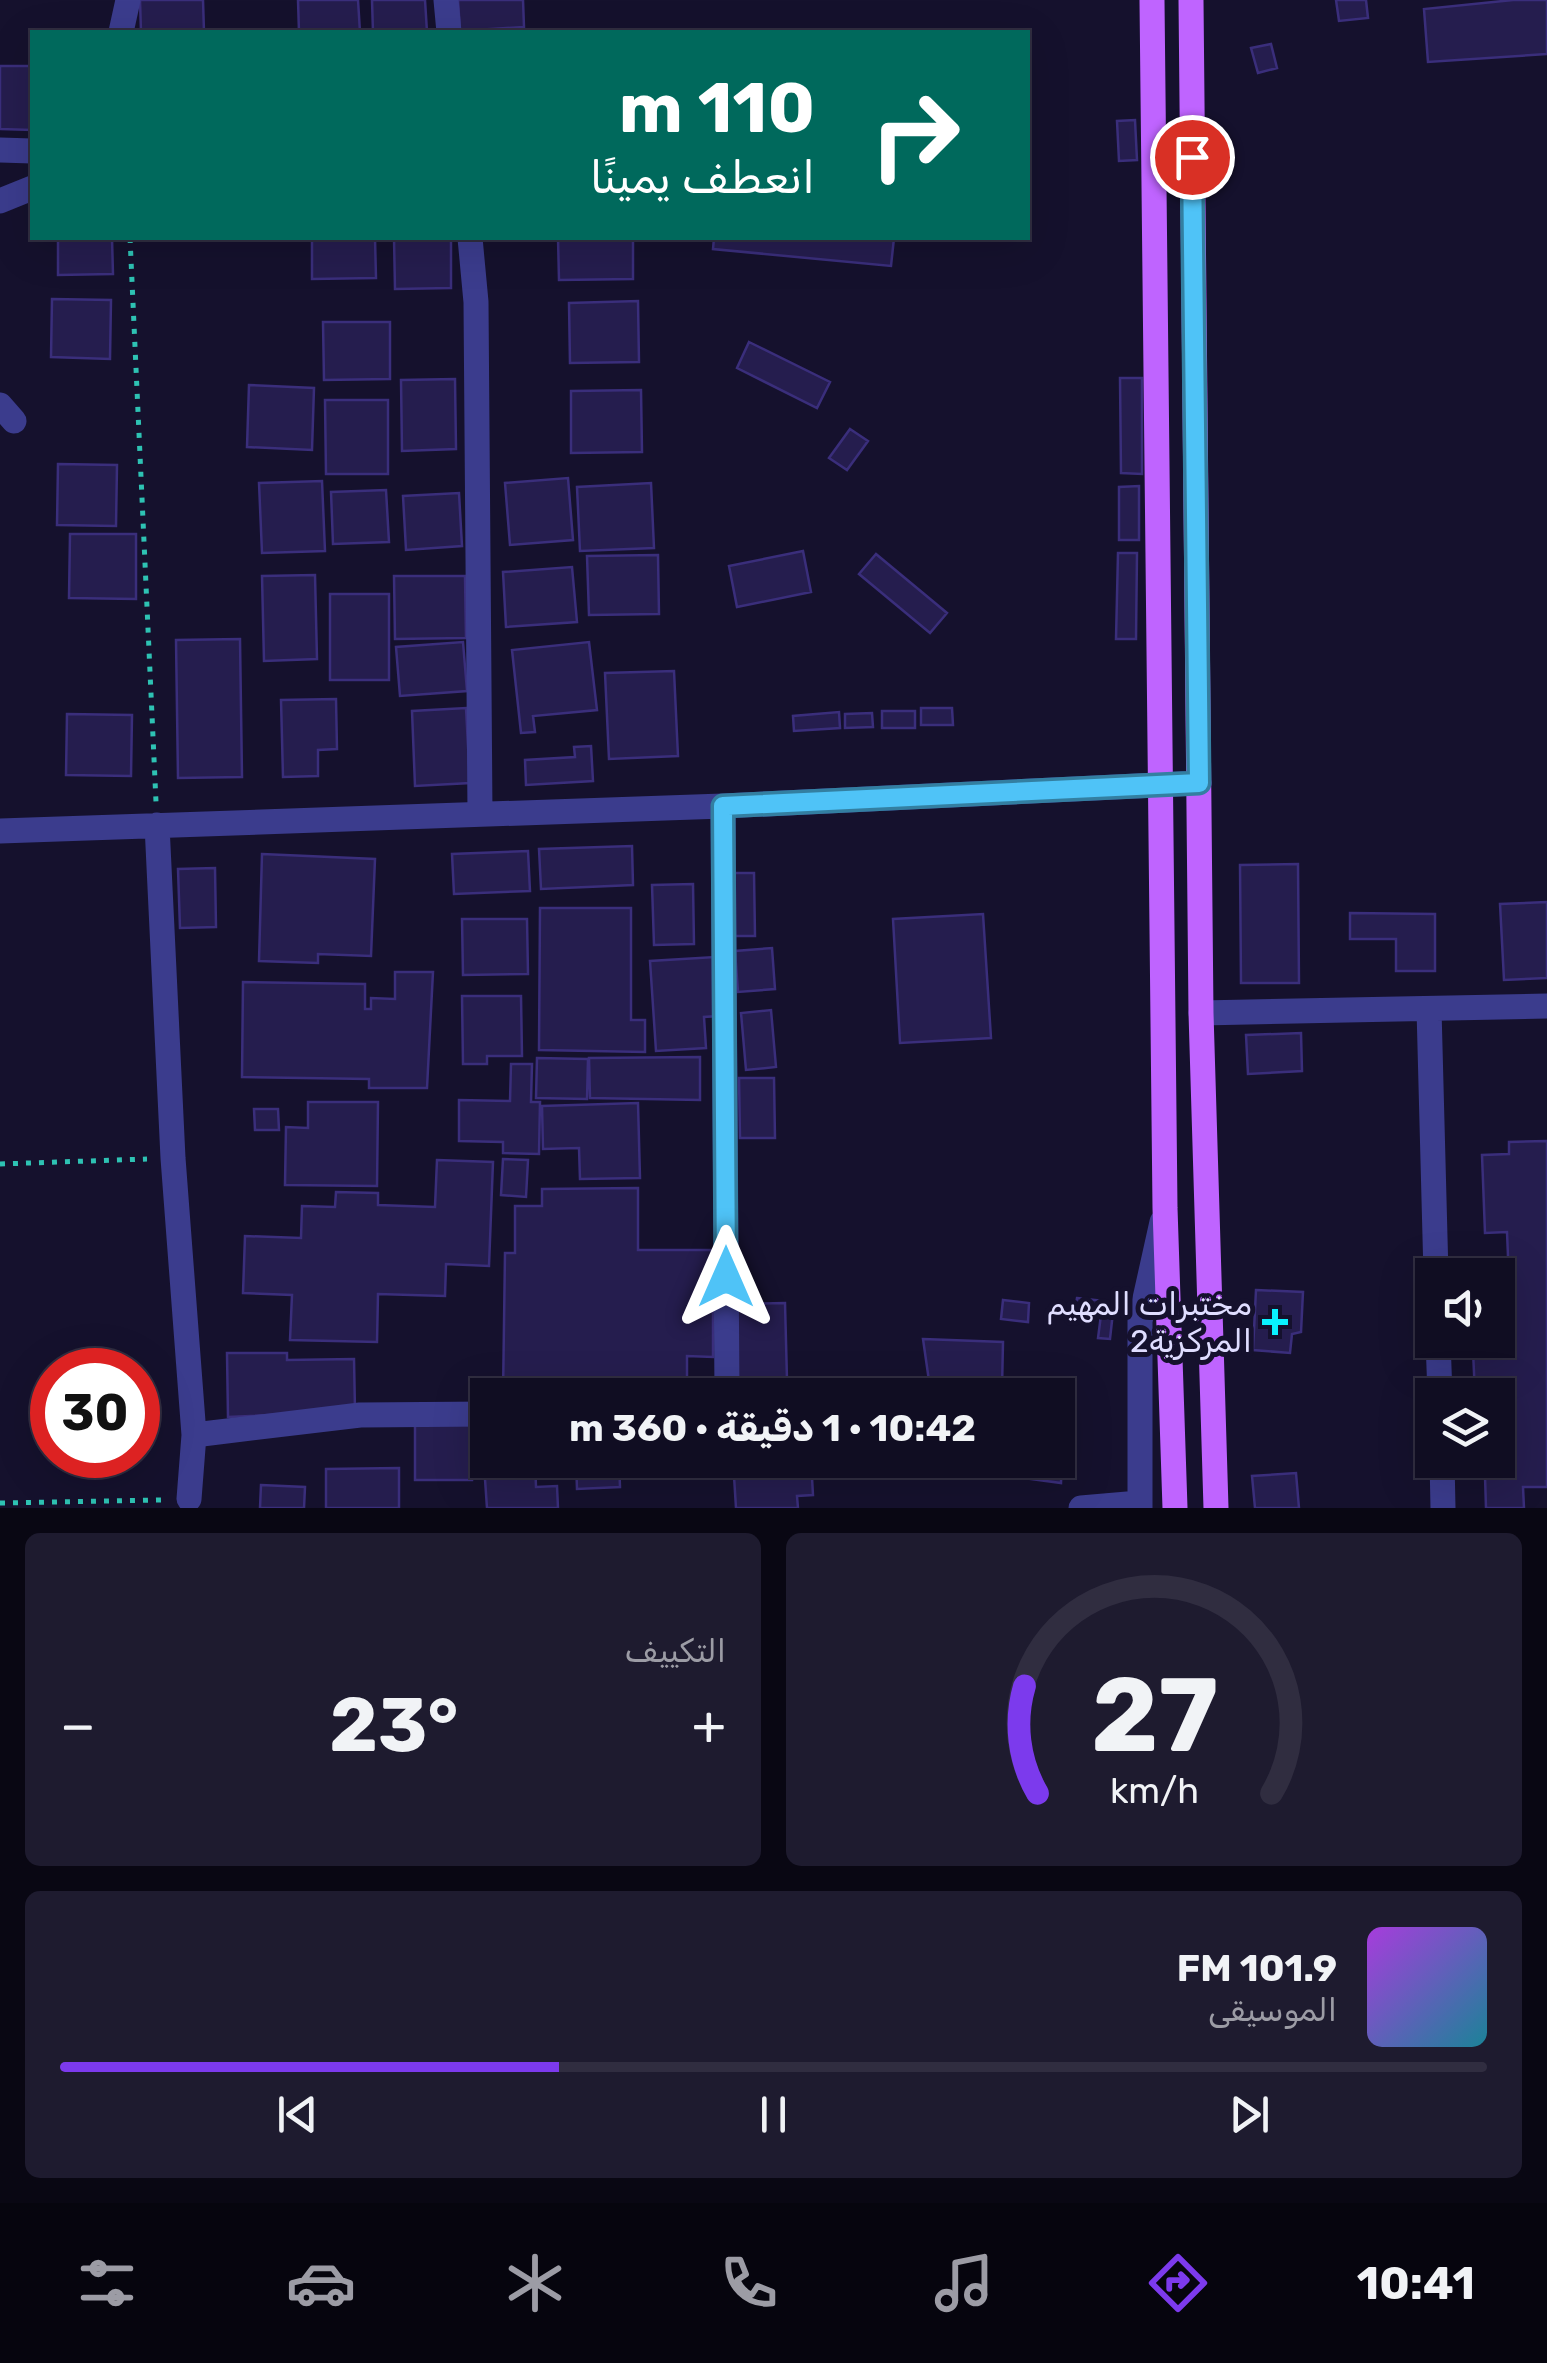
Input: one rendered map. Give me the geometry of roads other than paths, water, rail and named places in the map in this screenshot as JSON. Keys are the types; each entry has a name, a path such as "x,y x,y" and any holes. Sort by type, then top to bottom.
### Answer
{"main road":[{"path":"1152,0 1166,1208 1175,1508"},
{"path":"1191,0 1201,1013 1216,1508"}],"street":[{"path":"121,30 128,0"},
{"path":"446,0 449,30"},
{"path":"0,150 30,151"},
{"path":"0,201 30,189"},
{"path":"470,240 476,302 480,814"},
{"path":"0,831 723,806 1199,783"},
{"path":"723,806 727,1378"},
{"path":"157,825 173,1158 194,1435 189,1499"},
{"path":"1201,1013 1547,1006"},
{"path":"1429,1008 1436,1258"},
{"path":"1081,1508 1140,1506 1140,1321 1166,1208"},
{"path":"194,1435 360,1415 470,1414"},
{"path":"1442,1478 1443,1508"}],"place":[{"name":"مختبرات المهيم المركزية2","path":"1275,1322"}]}
